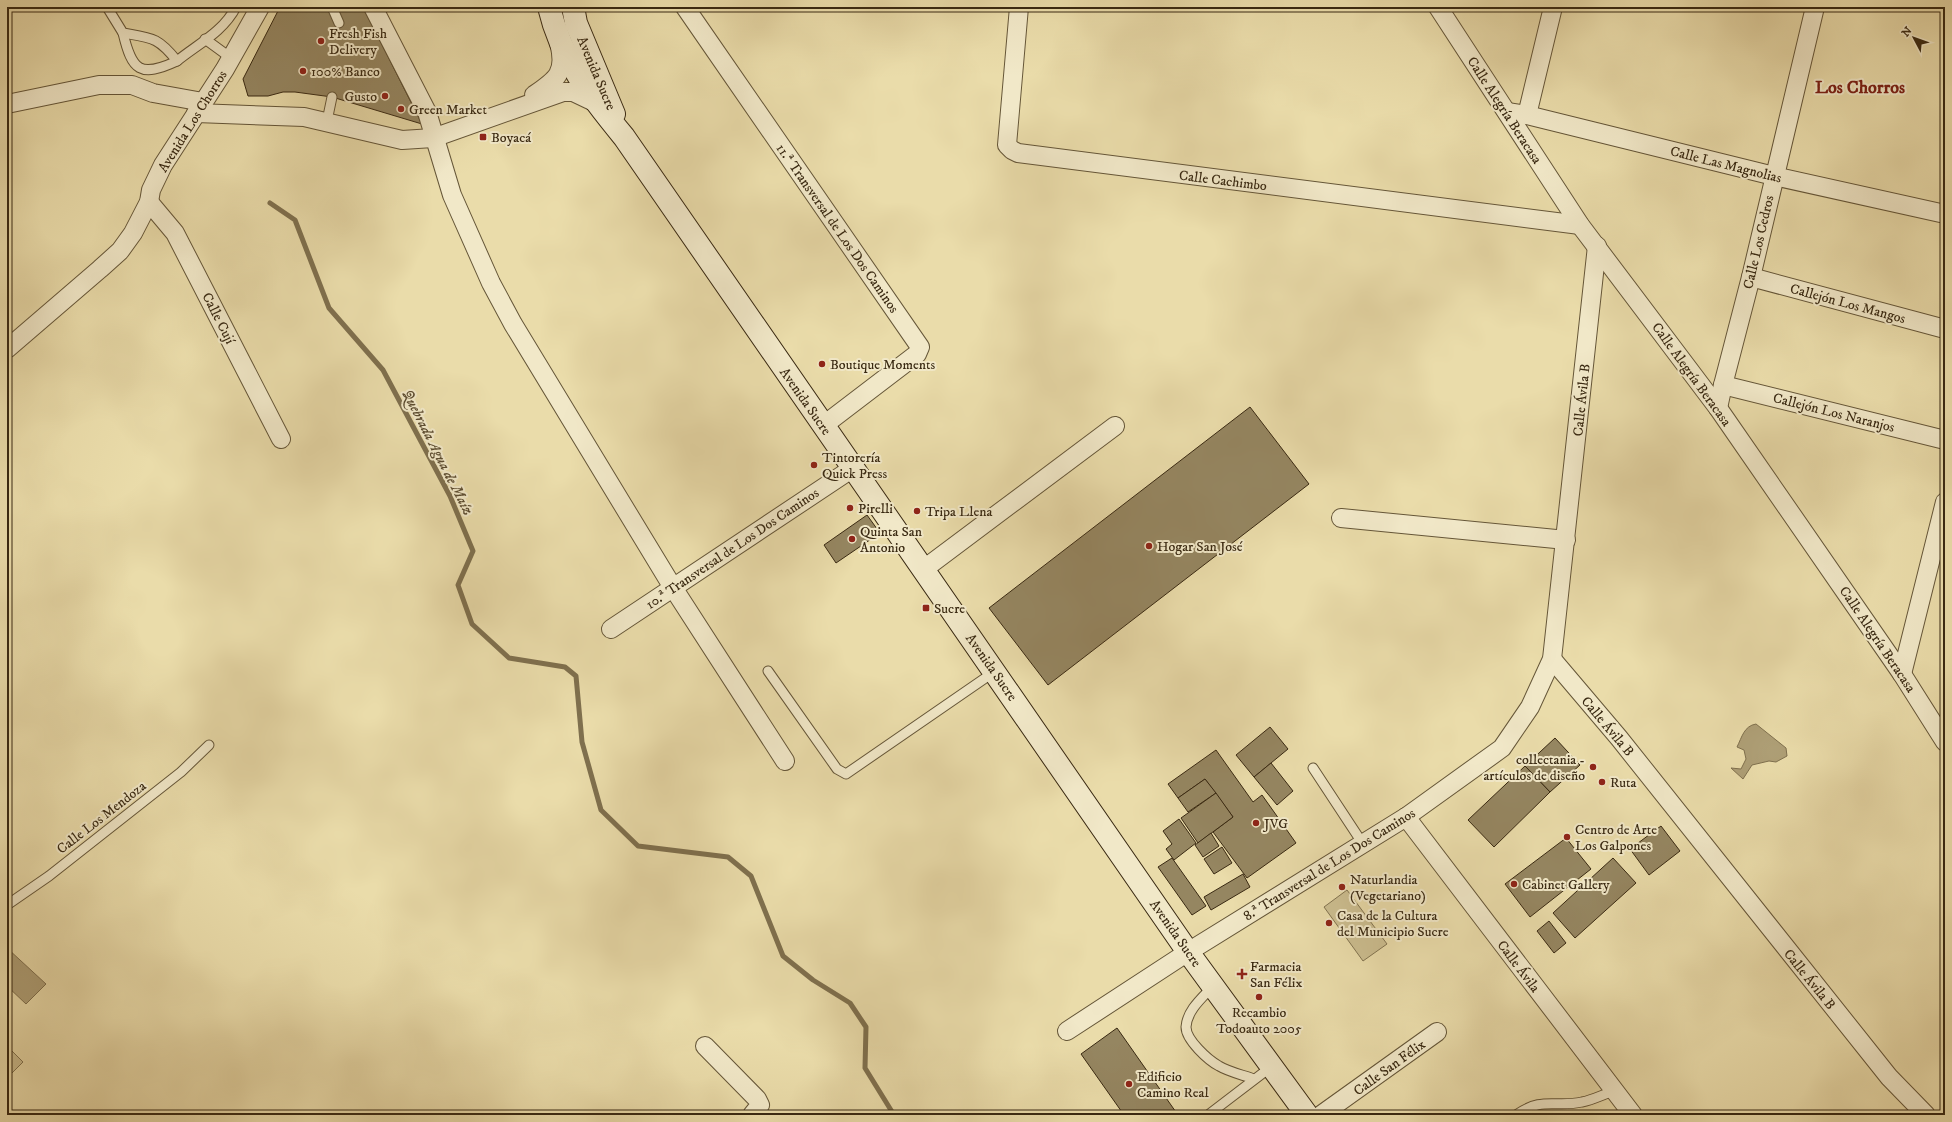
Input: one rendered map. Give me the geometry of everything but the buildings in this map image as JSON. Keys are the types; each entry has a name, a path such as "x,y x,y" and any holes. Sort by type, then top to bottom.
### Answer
{"main road":[{"name":"Avenida Sucre","path":"573,7 576,23 624,137"},
{"name":"Avenida Sucre","path":"551,14 571,64 596,103 624,137 1188,952 1307,1115"}],"street":[{"name":"Avenida Los Chorros","path":"7,349 120,250 133,233 149,202 151,190 163,165 231,58 260,7"},
{"path":"373,7 426,112 452,195 491,283 672,586 785,761"},
{"name":"11.ª Transversal de Los Dos Caminos","path":"685,7 920,347 917,354 824,425"},
{"name":"Calle Cachimbo","path":"1019,7 1007,144 1012,150 1018,153 1580,225"},
{"name":"Calle Alegría Beracasa","path":"1438,7 1580,225 1718,408 1902,674 1945,742"},
{"path":"1527,115 1554,7"},
{"name":"Calle Los Cedros","path":"1718,408 1751,277 1815,7"},
{"path":"511,110 553,82 559,73 561,51 551,14"},
{"path":"7,104 99,84 132,85 199,107 282,115 327,122 378,136 402,140 433,138 562,92 573,92 596,103"},
{"name":"Calle Las Magnolias","path":"1507,112 1527,115 1774,176 1945,214"},
{"name":"Calle Cují","path":"149,202 175,233 281,439"},
{"name":"Calle Ávila B","path":"1597,246 1552,659 1619,738 1885,1072 1926,1115"},
{"name":"Callejón Los Mangos","path":"1751,277 1945,329"},
{"name":"Callejón Los Naranjos","path":"1723,384 1945,440"},
{"path":"924,569 1115,426"},
{"name":"10.ª Transversal de Los Dos Caminos","path":"611,629 672,586 853,468"},
{"path":"1902,674 1945,502"},
{"path":"1341,518 1566,540"},
{"name":"8.ª Transversal de Los Dos Caminos","path":"1067,1031 1188,952 1406,817 1502,748 1530,707 1552,659"},
{"name":"Calle Ávila","path":"1406,817 1633,1115"},
{"name":"Calle San Félix","path":"1321,1115 1437,1032"},
{"path":"705,1046 757,1099 760,1105 752,1115"}],"lane":[{"path":"107,7 123,33 127,50 134,64 142,69 150,71 177,61 206,39 219,32 236,7"},
{"path":"332,7 340,23"},
{"path":"123,33 151,38 164,45 177,61"},
{"path":"206,39 231,58"},
{"path":"327,122 332,97"},
{"path":"768,671 837,770 846,774 995,671"},
{"name":"Calle Los Mendoza","path":"7,905 49,876 181,772 209,745"},
{"path":"1313,768 1364,844"},
{"path":"1213,986 1196,1004 1190,1013 1186,1027 1192,1041 1220,1067 1254,1079"},
{"path":"1208,1115 1272,1066"},
{"path":"1516,1115 1536,1105 1550,1102 1568,1104 1584,1102 1614,1091"}],"shaded area":[{"path":"1756,724 1786,748 1787,756 1776,762 1769,761 1752,765 1743,779 1731,768 1741,769 1746,759 1744,750 1737,747 1746,730 1752,725"},
{"path":"1347,890 1387,944 1363,961 1324,907"},
{"path":"7,948 46,984 26,1004 7,986"},
{"path":"7,1046 23,1062 7,1078"}],"waterway":[{"name":"Quebrada Agua de Maíz","path":"270,203 295,220 329,308 383,370 450,496 473,551 458,585 472,624 509,658 565,667 576,676 582,742 601,810 638,846 728,857 751,876 783,956 813,980 850,1003 866,1027 865,1068 894,1115"}],"place":[{"name":"Fresh Fish Delivery","path":"321,41"},
{"name":"100% Banco","path":"303,71"},
{"name":"Gusto","path":"385,96"},
{"name":"Green Market","path":"401,109"},
{"name":"Boyacá","path":"483,137"},
{"name":"Boutique Moments","path":"822,364"},
{"name":"Tintorería Quick Press","path":"814,465"},
{"name":"Pirelli","path":"850,508"},
{"name":"Tripa Llena","path":"917,511"},
{"name":"Quinta San Antonio","path":"852,539"},
{"name":"Hogar San José","path":"1149,546"},
{"name":"Sucre","path":"926,608"},
{"name":"collectania - artículos de diseño","path":"1593,767"},
{"name":"Ruta","path":"1602,782"},
{"name":"JVG","path":"1256,823"},
{"name":"Centro de Arte Los Galpones","path":"1567,837"},
{"name":"Cabinet Gallery","path":"1514,884"},
{"name":"Naturlandia (Vegetariano)","path":"1342,887"},
{"name":"Casa de la Cultura del Municipio Sucre","path":"1329,923"},
{"name":"Farmacia San Félix","path":"1242,974"},
{"name":"Recambio Todoauto 2005","path":"1259,997"},
{"name":"Edificio Camino Real","path":"1129,1084"}],"district":[{"name":"Los Chorros","path":"1860,87"}]}
